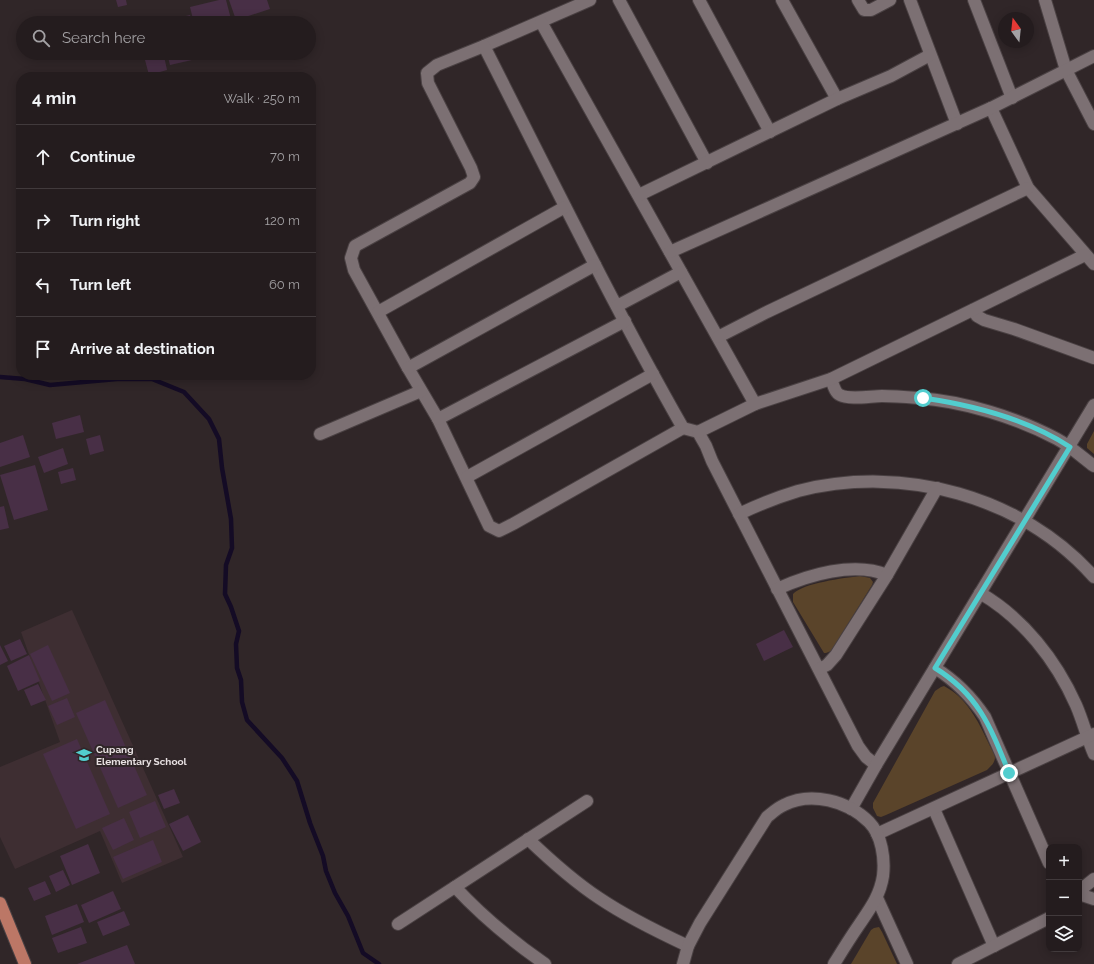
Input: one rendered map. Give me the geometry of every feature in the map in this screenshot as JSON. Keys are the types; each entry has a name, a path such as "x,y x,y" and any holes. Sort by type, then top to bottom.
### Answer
{"main road":[{"path":"0,903 25,964"}],"street":[{"path":"590,0 437,65 427,73 428,83 471,168 474,177 470,183 355,246 352,258 354,270 438,419 489,526 499,531 683,428 698,432 755,404 831,379 1085,254"},
{"path":"619,0 708,162"},
{"path":"699,0 770,132"},
{"path":"782,0 837,99"},
{"path":"858,0 864,10 871,10 890,0"},
{"path":"910,0 957,124"},
{"path":"974,0 1012,98"},
{"path":"1048,1 1066,70 1094,124"},
{"path":"541,22 755,404"},
{"path":"484,46 595,265 683,428"},
{"path":"639,195 837,99 891,76 930,55"},
{"path":"670,252 957,124 1094,56"},
{"path":"991,108 1028,188 1094,264"},
{"path":"718,337 767,312 1028,188"},
{"path":"378,312 566,207"},
{"path":"408,368 595,265"},
{"path":"617,306 681,272"},
{"path":"973,310 977,316 984,320 1014,329 1094,358"},
{"path":"438,419 625,321"},
{"path":"466,477 653,374"},
{"path":"831,379 839,395 854,397 882,396 923,398 971,406 1050,435 1070,447 1094,466"},
{"path":"320,434 421,390"},
{"path":"852,809 876,765 1024,520 1070,447 1094,405"},
{"path":"698,432 858,746 866,757 876,765"},
{"path":"739,514 781,496 818,487 841,484 889,482 937,488 976,498 1002,508 1024,520 1061,546 1094,577"},
{"path":"819,669 827,665 836,654 887,575 937,488"},
{"path":"777,589 803,578 830,572 859,569 871,570 887,575"},
{"path":"980,593 995,602 1014,619 1046,654 1058,671 1090,735 1094,754"},
{"path":"935,668 957,684 976,704 991,730 1046,856"},
{"path":"877,834 934,809 1090,735"},
{"path":"683,964 688,946 700,923 767,817 784,804 806,798 836,802 852,809 870,822 882,846 883,875 877,898 834,964"},
{"path":"398,924 587,801"},
{"path":"934,809 994,946"},
{"path":"528,839 554,864 598,898 646,926 688,946"},
{"path":"1082,890 1094,879"},
{"path":"455,887 472,905 500,930 545,964"},
{"path":"1082,895 1094,899"},
{"path":"877,898 907,964"},
{"path":"958,964 1046,920"}],"shaded area":[{"path":"1094,431 1094,454 1087,448 1087,444"},
{"path":"860,576 870,578 873,582 872,585 831,651 824,653 793,602 793,594 798,590 814,584"},
{"name":"Cupang Elementary School","path":"72,610 183,857 122,883 100,831 15,869 0,837 0,767 60,742 21,632"},
{"path":"944,686 959,697 971,711 994,753 994,763 987,770 886,815 881,817 877,816 873,808 873,803 935,691"},
{"path":"879,927 897,964 851,964 871,930"}],"building":[{"path":"116,0 126,0 127,5 118,7"},
{"path":"219,0 226,0 230,16 192,16 190,7"},
{"path":"229,0 267,0 270,9 248,16 235,16"},
{"path":"145,60 165,60 167,70 160,72 148,72"},
{"path":"169,60 192,60 170,65"},
{"path":"80,415 84,432 56,439 52,423"},
{"path":"23,435 30,457 0,467 0,443"},
{"path":"100,435 104,451 90,455 86,439"},
{"path":"63,448 68,464 44,473 38,457"},
{"path":"35,465 48,510 14,520 0,475"},
{"path":"73,468 76,480 61,484 58,472"},
{"path":"4,506 9,528 0,530 0,507"},
{"path":"784,630 793,647 764,661 756,644"},
{"path":"20,639 27,654 11,661 4,646"},
{"path":"0,645 8,661 0,665"},
{"path":"48,645 70,693 52,701 30,654"},
{"path":"29,655 40,681 18,691 7,666"},
{"path":"38,684 46,700 31,706 24,690"},
{"path":"67,698 75,717 57,725 48,706"},
{"path":"105,700 147,795 118,808 76,713"},
{"path":"77,739 110,814 76,829 43,754"},
{"path":"174,789 180,803 164,809 158,795"},
{"path":"155,801 166,827 140,838 129,812"},
{"path":"188,815 201,842 183,851 169,824"},
{"path":"124,818 134,840 113,850 102,828"},
{"path":"153,840 162,862 123,879 113,857"},
{"path":"88,844 100,873 72,885 60,856"},
{"path":"63,870 70,885 56,892 49,876"},
{"path":"45,881 51,894 34,901 28,888"},
{"path":"113,891 121,909 89,923 81,905"},
{"path":"77,904 84,922 52,935 45,916"},
{"path":"124,911 130,925 103,936 97,922"},
{"path":"81,927 87,943 58,953 52,938"},
{"path":"127,945 135,964 77,964"}],"waterway":[{"path":"0,377 16,378"},
{"path":"29,380 50,385 106,380"},
{"path":"154,380 184,392 209,419 219,439 222,468 231,519 232,548 226,565 225,594 239,631 236,644 237,668 241,680 242,702 247,720 282,758 297,781 310,823 323,856 326,871 335,893 348,916 363,953 379,964"}],"place":[{"name":"Cupang Elementary School","path":"84,755"}],"route":[{"path":"923,398 971,406 991,412 1050,435 1070,447 1024,520 935,668 965,691 976,704 985,717 1009,773"}]}
